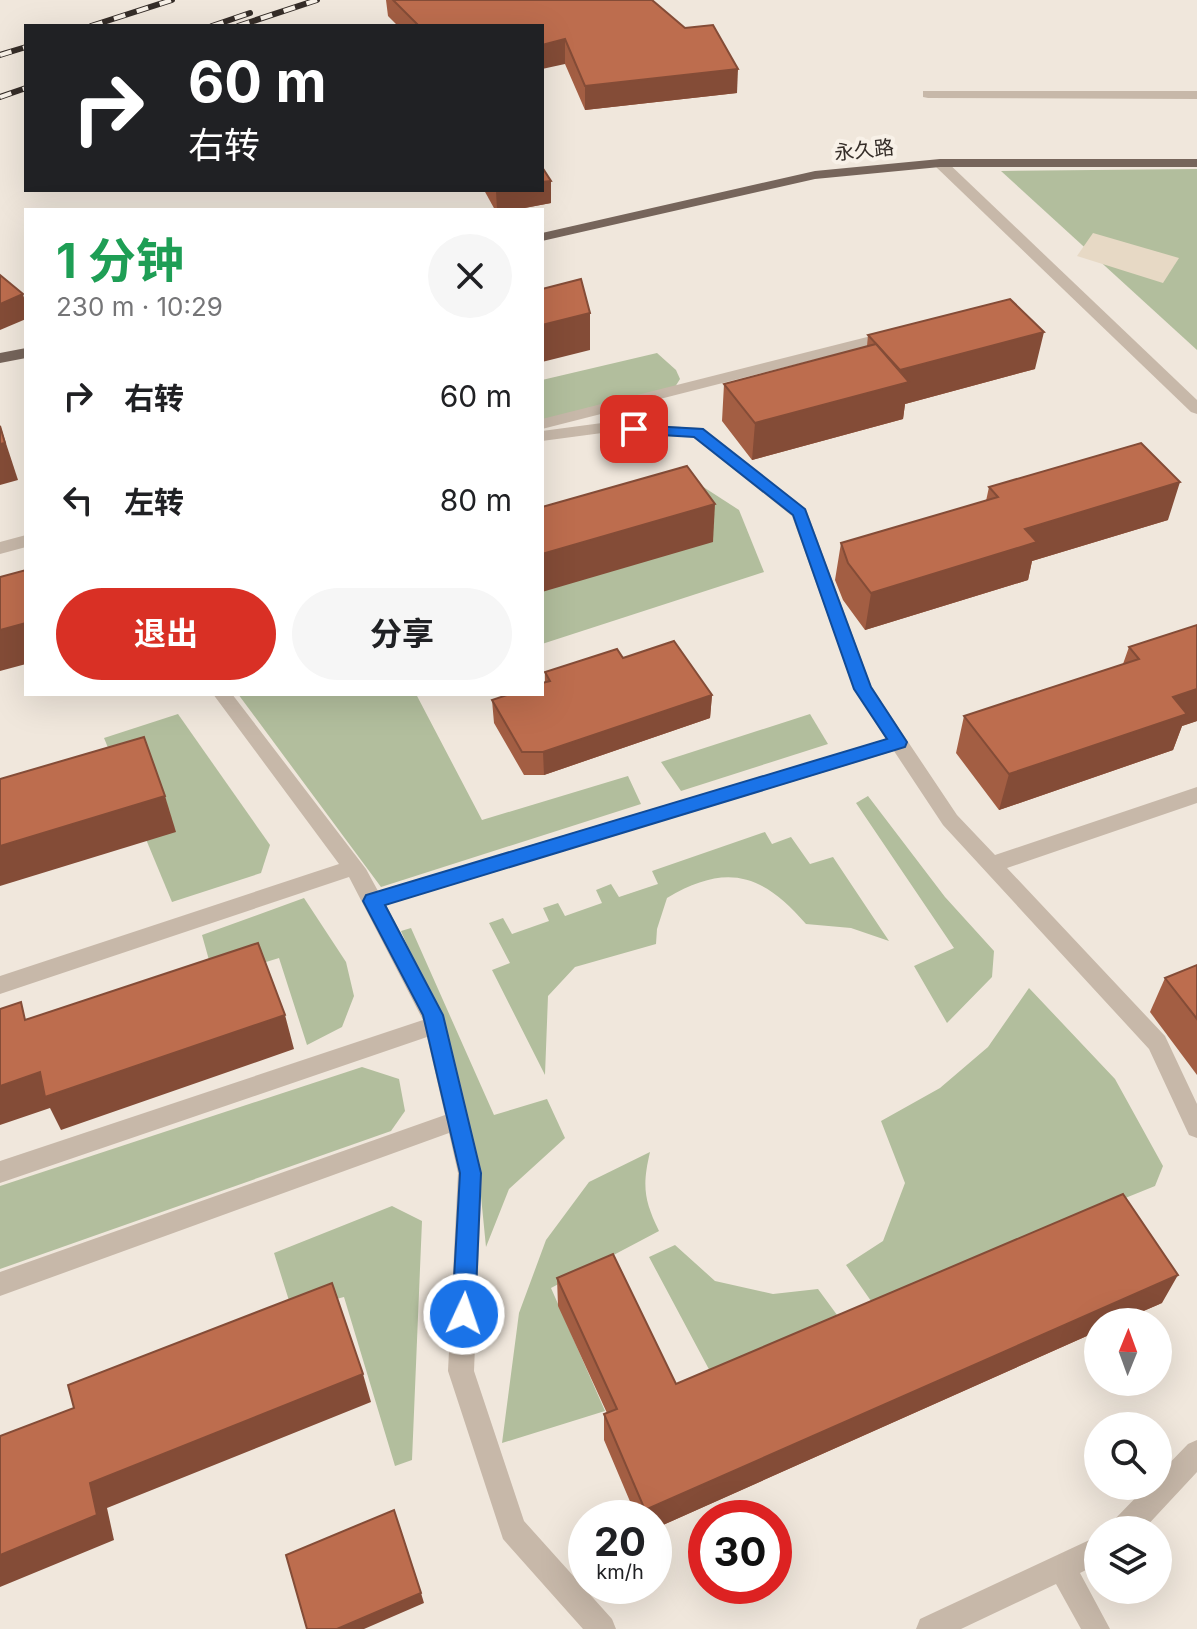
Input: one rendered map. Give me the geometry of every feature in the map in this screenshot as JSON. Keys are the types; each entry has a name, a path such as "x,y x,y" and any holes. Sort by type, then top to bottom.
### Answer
{"main road":[{"name":"永久路","path":"544,237 815,175 940,163 1197,163"},
{"path":"0,358 24,353"}],"street":[{"path":"928,94 1197,95"},
{"path":"940,163 1197,409"},
{"path":"544,423 901,334"},
{"path":"544,436 602,428 697,432 800,513 863,689 950,820 1157,1043 1197,1128"},
{"path":"0,548 24,542"},
{"path":"224,696 353,868 433,1015 470,1173 461,1371 513,1529 602,1629"},
{"path":"373,901 899,742"},
{"path":"991,865 1197,795"},
{"path":"0,985 353,868"},
{"path":"0,1172 435,1025"},
{"path":"0,1284 458,1120"},
{"path":"1137,1516 1197,1453"},
{"path":"930,1629 1084,1557"},
{"path":"1062,1567 1096,1629"}],"green space":[{"path":"1197,169 1197,350 1001,171"},
{"path":"657,353 676,370 680,379 675,387 544,420 544,380"},
{"path":"691,479 739,510 764,572 544,643 544,525"},
{"path":"239,696 417,696 482,820 628,776 641,804 381,887"},
{"path":"178,714 270,845 261,873 172,902 104,738"},
{"path":"810,714 828,744 681,791 661,762"},
{"path":"868,796 945,897 994,951 992,977 947,1023 914,966 954,948 856,803"},
{"path":"765,832 772,844 791,837 810,864 833,857 889,941 851,928 806,924 774,894 742,879 725,877 688,887 667,898 657,929 656,944 575,967 548,996 545,1075 492,970 510,963 489,923 503,918 512,934 549,921 543,908 558,903 565,916 602,903 596,890 611,884 619,897 658,884 652,871"},
{"path":"304,898 346,962 354,996 342,1027 307,1045 279,958 214,978 202,935"},
{"path":"411,928 494,1115 547,1099 565,1138 509,1189 486,1247 477,1156 446,1035 401,931"},
{"path":"1029,988 1115,1079 1163,1166 1155,1186 871,1301 846,1265 883,1241 905,1183 881,1121 940,1088 988,1047"},
{"path":"362,1067 399,1079 405,1111 391,1131 0,1269 0,1186"},
{"path":"650,1152 646,1193 659,1231 551,1288 605,1411 502,1443 519,1313 546,1240 589,1182"},
{"path":"392,1206 422,1221 412,1460 395,1466 344,1297 292,1310 274,1253"},
{"path":"675,1245 715,1281 773,1294 818,1289 840,1319 712,1375 649,1257"}],"shaded area":[{"path":"1093,233 1179,258 1163,283 1077,256"}],"building":[{"path":"393,0 652,0 685,28 713,25 738,69 585,86 565,39 544,44 544,24 417,24"},
{"path":"544,170 551,181 544,182"},
{"path":"0,275 23,294 0,304"},
{"path":"581,279 590,313 544,324 544,288"},
{"path":"1010,299 1044,332 900,370 868,335"},
{"path":"876,344 909,382 755,423 724,384"},
{"path":"0,426 5,443 0,444"},
{"path":"1141,443 1180,482 1025,529 1037,542 871,593 848,563 841,543 998,497 989,487"},
{"path":"687,466 715,504 544,553 544,506"},
{"path":"24,571 24,624 0,630 0,577"},
{"path":"1197,625 1197,689 1173,697 1187,714 1009,774 964,716 1139,659 1129,647"},
{"path":"674,641 712,695 543,752 522,752 492,700 504,696 544,696 544,682 550,681 545,672 617,649 623,658"},
{"path":"144,737 165,796 0,846 0,779"},
{"path":"258,943 285,1015 45,1097 40,1072 0,1086 0,1009 21,1002 25,1020"},
{"path":"1197,965 1197,1019 1165,978"},
{"path":"1123,1194 1178,1275 1103,1308 1084,1308 1084,1316 668,1500 641,1500 604,1414 617,1409 557,1278 613,1254 676,1384"},
{"path":"332,1283 363,1374 90,1483 97,1515 0,1555 0,1436 74,1408 68,1385"},
{"path":"394,1510 421,1593 337,1629 307,1629 286,1555"}],"railway":[{"path":"97,24 172,0"},
{"path":"244,24 317,0"},
{"path":"218,24 250,13"},
{"path":"0,55 24,48"},
{"path":"0,97 24,89"}],"route":[{"path":"464,1314 470,1173 433,1015 373,901 899,742 863,689 800,513 697,432 634,429"}]}
